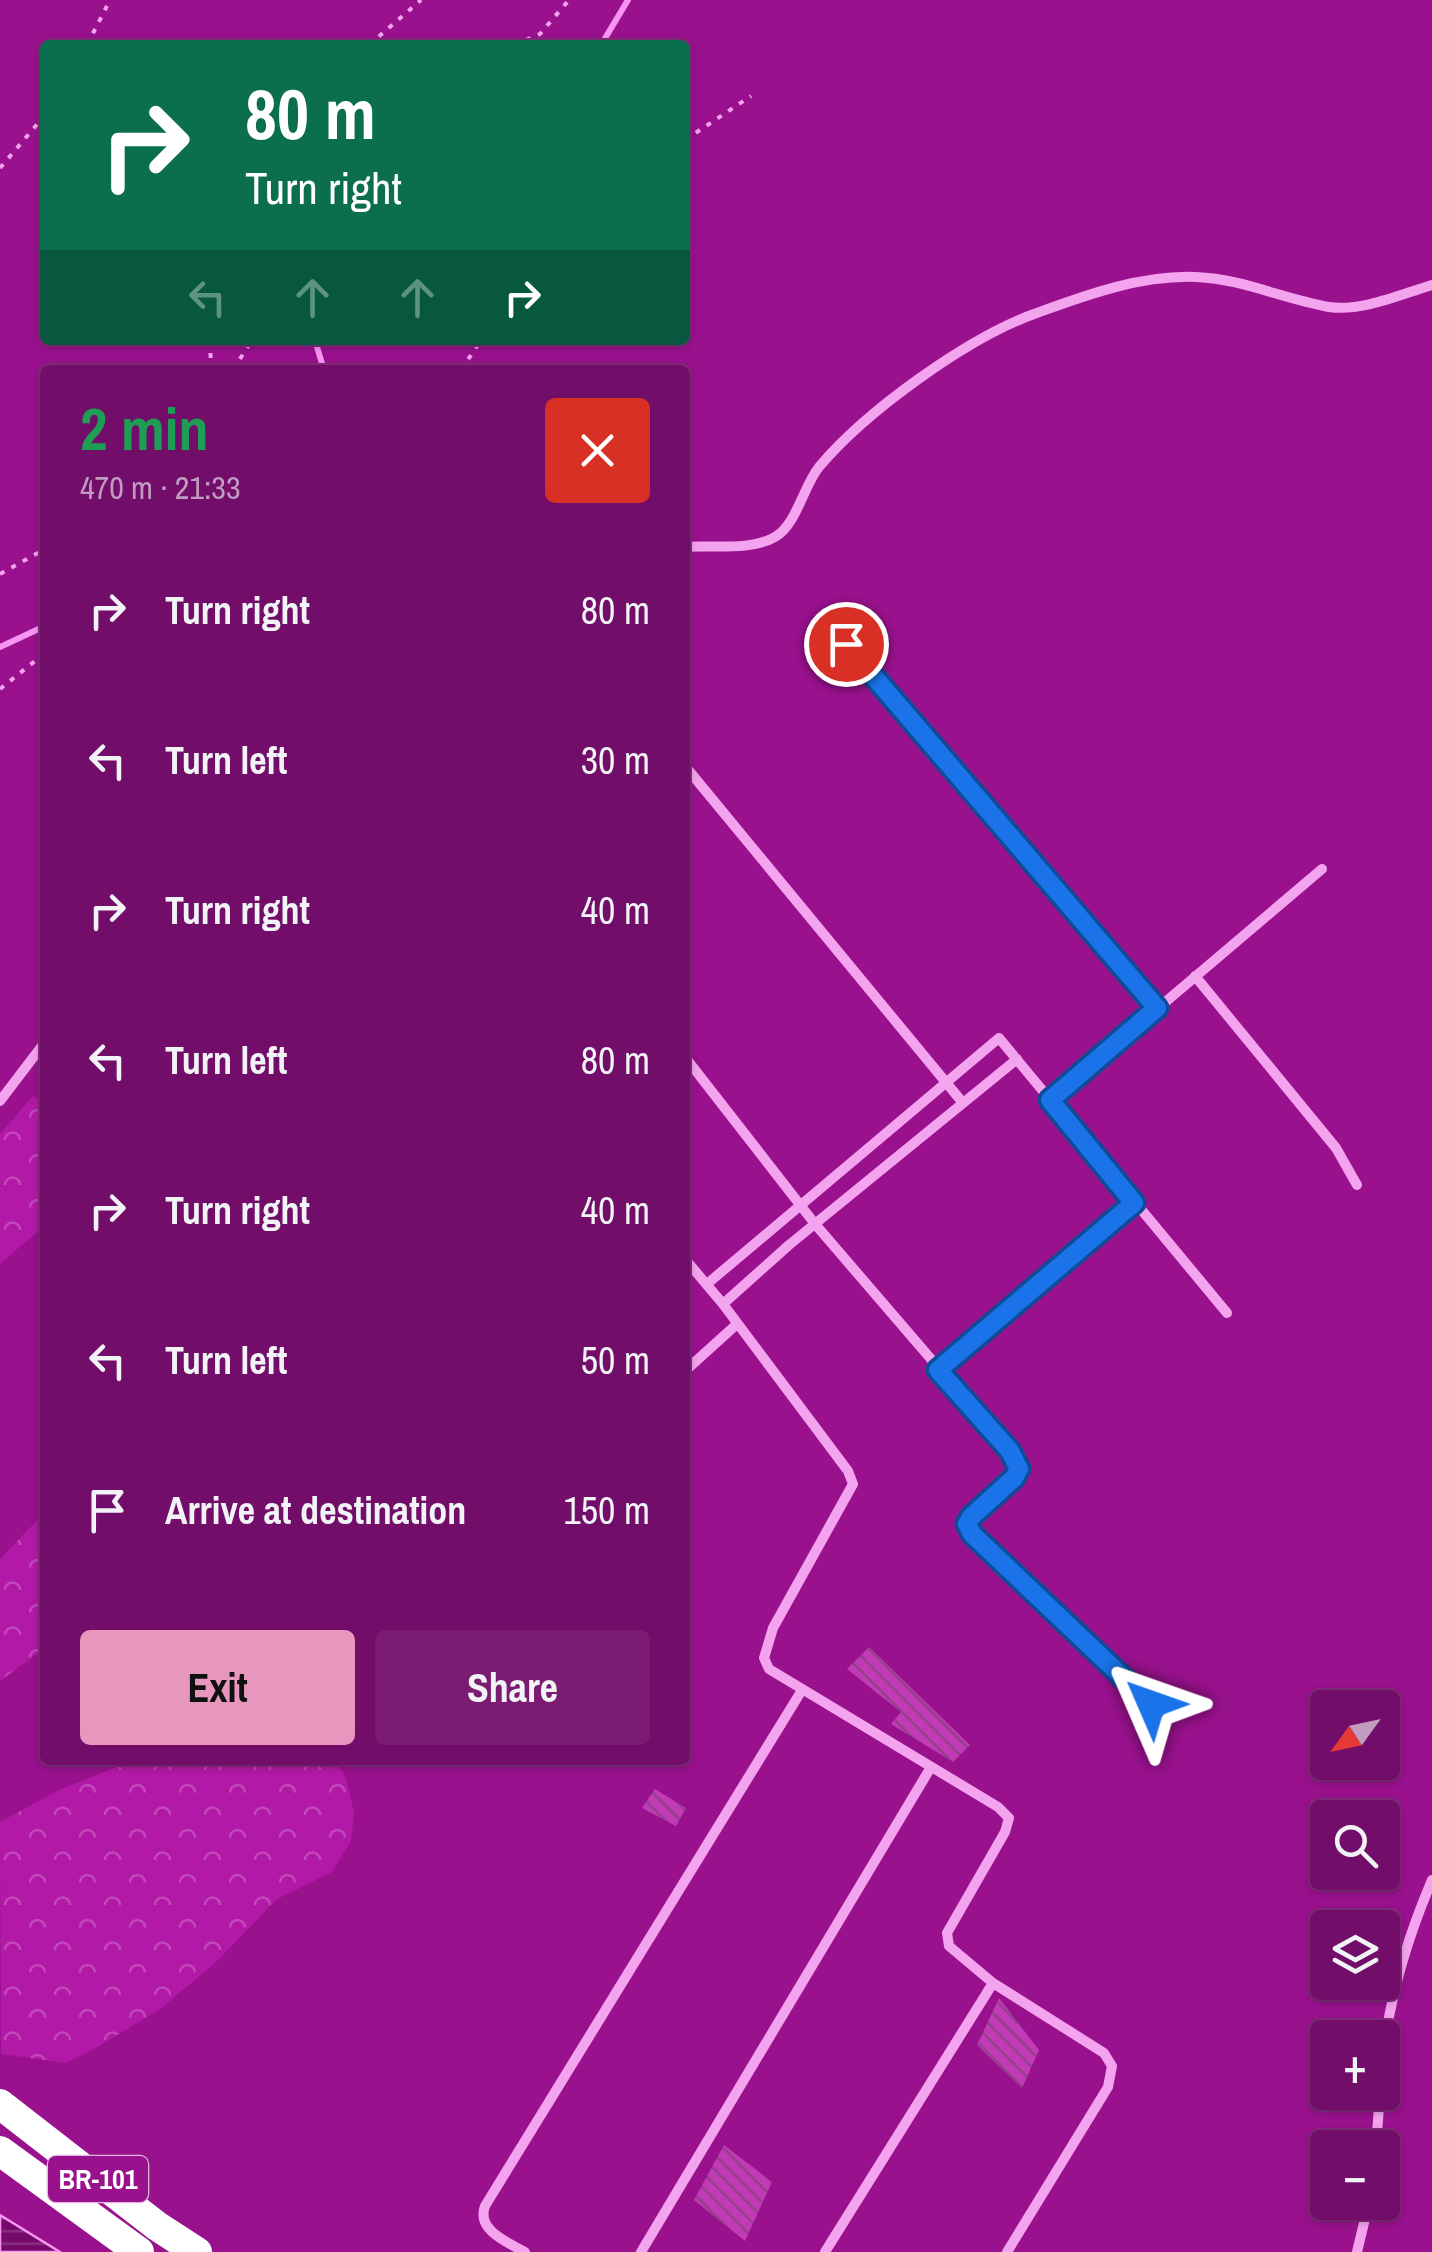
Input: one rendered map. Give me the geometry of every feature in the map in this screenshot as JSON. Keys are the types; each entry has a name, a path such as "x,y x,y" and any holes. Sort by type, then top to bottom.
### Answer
{"highway":[{"name":"BR-101","path":"0,2104 197,2252"},
{"name":"BR-101","path":"0,2151 139,2252"}],"street":[{"path":"690,547 770,540 782,532 817,469 849,436 948,361 1029,316 1108,288 1163,277 1241,282 1331,307 1356,306 1432,284"},
{"path":"846,644 1157,1008"},
{"path":"690,772 963,1103"},
{"path":"1050,1100 1322,869"},
{"path":"1194,976 1336,1148 1357,1185"},
{"path":"708,1284 999,1038 1227,1313"},
{"path":"0,1100 40,1048"},
{"path":"724,1304 1017,1059"},
{"path":"690,1062 815,1224 1010,1451 1019,1469 971,1517 967,1524 972,1534 1151,1704"},
{"path":"938,1370 1134,1203"},
{"path":"690,1264 724,1304 853,1484 766,1644 764,1658 769,1669 998,1807 1009,1818 1006,1832 947,1933 949,1946 994,1983 1104,2053 1112,2066 1108,2086 1007,2252"},
{"path":"690,1366 737,1324"},
{"path":"525,2252 485,2224 481,2215 484,2206 802,1690"},
{"path":"641,2252 931,1767"},
{"path":"1388,2020 1400,1964 1432,1880"},
{"path":"825,2252 994,1983"},
{"path":"1357,2252 1365,2220"}],"path":[{"path":"90,40 110,0"},
{"path":"375,40 422,0"},
{"path":"526,40 540,34 568,0"},
{"path":"690,137 751,96"},
{"path":"0,168 40,120"},
{"path":"0,574 40,552"},
{"path":"0,689 40,657"}],"green space":[{"path":"33,1096 40,1100 40,1229 0,1264 0,1134"},
{"path":"40,1517 40,1652 0,1681 0,1559"},
{"path":"122,1765 338,1765 345,1775 354,1812 351,1841 332,1872 277,1899 216,1962 160,2009 66,2063 1,2054 0,1822 57,1791"}],"shaded area":[{"path":"0,2215 60,2252 0,2252"}],"building":[{"path":"869,1647 970,1745 953,1762 891,1724 901,1712 847,1669"},
{"path":"655,1789 686,1808 676,1826 642,1808"},
{"path":"999,1998 1039,2050 1022,2088 977,2045"},
{"path":"724,2145 772,2182 745,2241 694,2200"}],"waterway":[{"path":"604,40 628,0"},
{"path":"318,345 322,365"},
{"path":"0,647 40,628"}],"route":[{"path":"846,644 1157,1008 1050,1100 1134,1203 938,1370 1010,1451 1019,1469 971,1517 967,1524 972,1534 1151,1704"}]}
